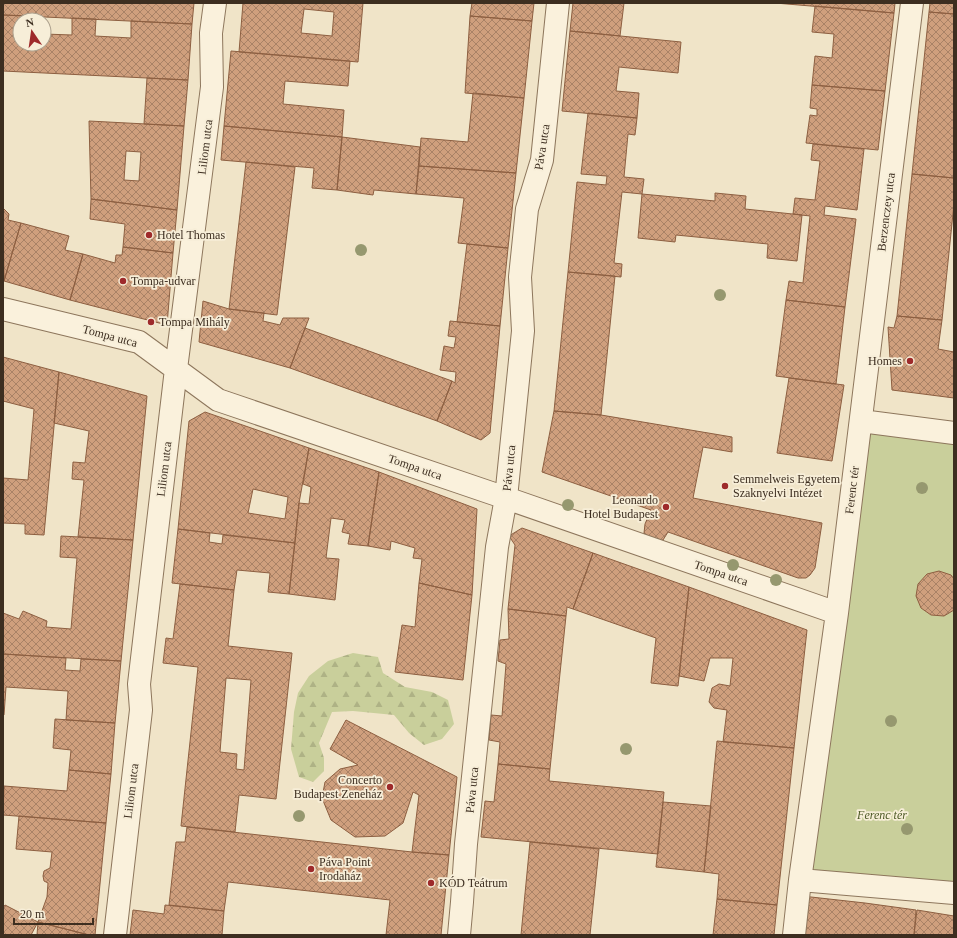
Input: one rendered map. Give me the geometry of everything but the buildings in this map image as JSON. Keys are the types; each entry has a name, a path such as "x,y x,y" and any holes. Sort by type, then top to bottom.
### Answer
{"street":[{"name":"Liliom utca","path":"115,935 141,710 138,684 212,87 211,33 215,3"},
{"name":"Páva utca","path":"459,935 466,844 497,547 506,498 523,331 520,277 527,209 542,160 558,3"},
{"name":"Berzenczey utca","path":"861,421 912,3"},
{"name":"Tompa utca","path":"3,309 140,342 218,400 837,613"},
{"path":"861,421 954,433"},
{"name":"Ferenc tér","path":"800,880 837,613 861,421"},
{"path":"794,935 800,880 954,893"}],"green space":[{"name":"Ferenc tér","path":"861,421 954,433 954,893 800,880"},
{"path":"353,653 378,657 383,673 405,687 432,692 448,700 454,724 442,739 424,745 409,733 394,715 353,711 332,712 319,743 324,758 324,771 313,782 299,777 291,749 294,712 298,693 309,676 328,661"}],"place":[{"name":"Hotel Thomas","path":"149,235"},
{"name":"Tompa-udvar","path":"123,281"},
{"name":"Tompa Mihály","path":"151,322"},
{"name":"Homes","path":"910,361"},
{"name":"Semmelweis Egyetem Szaknyelvi Intézet","path":"725,486"},
{"name":"Leonardo Hotel Budapest","path":"666,507"},
{"name":"Concerto Budapest Zeneház","path":"390,787"},
{"name":"Páva Point Irodaház","path":"311,869"},
{"name":"KÓD Teátrum","path":"431,883"}]}
